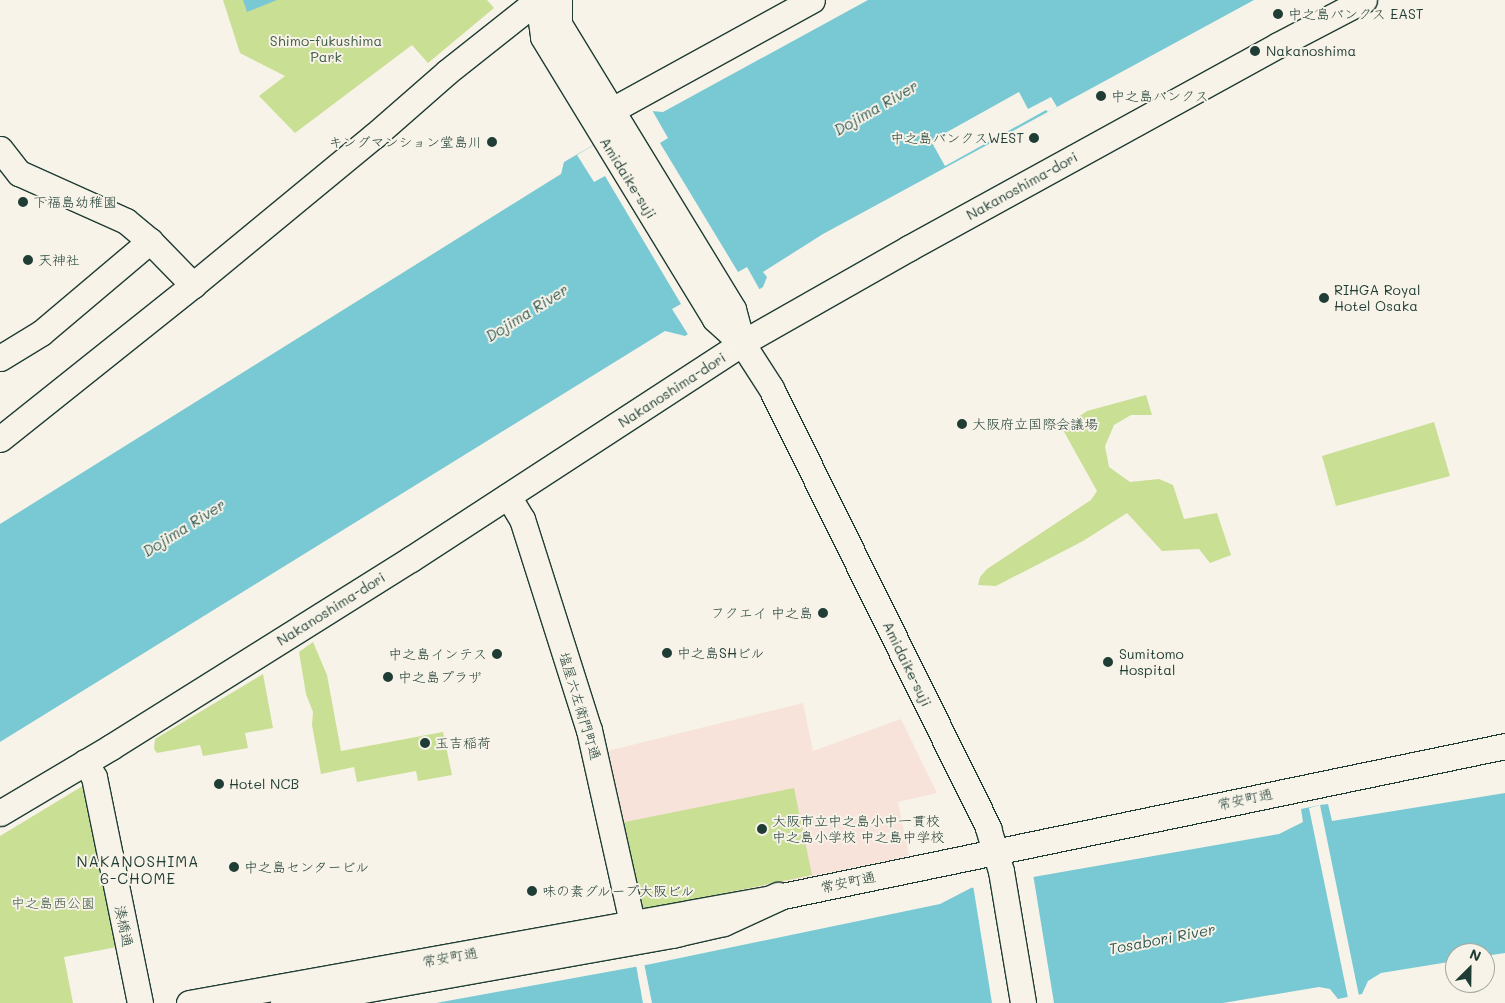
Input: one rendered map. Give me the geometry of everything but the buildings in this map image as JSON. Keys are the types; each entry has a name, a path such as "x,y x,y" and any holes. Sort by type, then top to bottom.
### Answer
{"highway":[{"path":"285,1003 672,934 724,922 778,897"}],"street":[{"name":"Amidaike-suji","path":"538,0 545,41 613,126"},
{"path":"0,439 193,285 374,136 436,81 538,0"},
{"path":"545,41 547,15 552,0"},
{"name":"Amidaike-suji","path":"559,0 558,24 613,126 723,314 771,388 988,828 1001,876 1023,1003"},
{"path":"613,126 812,0"},
{"name":"Nakanoshima-dori","path":"0,813 86,762 508,496 742,343 909,248 1278,44 1364,0"},
{"path":"0,148 19,173 126,221 150,241 193,285"},
{"path":"0,358 41,333 150,241"},
{"name":"塩屋六左衛門町通","path":"508,496 522,520 589,730 632,924"},
{"name":"常安町通","path":"189,1003 778,897 996,852 1025,844 1505,746"},
{"name":"湊橋通","path":"86,762 94,777 140,1003"}],"shaded area":[{"name":"大阪市立中之島小中一貫校 中之島小学校 中之島中学校","path":"803,703 813,751 901,719 937,793 898,802 909,856 643,911 603,752"}],"green space":[{"name":"Shimo-fukushima Park","path":"223,0 487,0 494,8 428,63 412,45 295,133 259,96 285,76 240,53"},
{"path":"1146,395 1152,415 1131,415 1114,425 1105,446 1109,467 1130,482 1159,479 1173,485 1184,519 1217,513 1231,555 1210,563 1199,549 1162,551 1127,513 1083,541 996,586 978,585 980,577 987,569 1091,500 1097,491 1062,428 1087,411"},
{"path":"1434,422 1450,476 1336,506 1322,456"},
{"path":"313,642 327,675 341,751 443,732 452,775 418,781 416,771 357,782 354,767 321,774 312,725 313,712 306,694 299,652"},
{"path":"263,674 273,728 245,733 248,748 203,756 200,745 157,753 154,749 155,739"},
{"name":"中之島西公園","path":"81,787 85,788 117,947 64,957 73,1003 0,1003 0,836"},
{"path":"794,788 812,875 643,910 639,907 620,823"}],"water":[{"path":"243,0 277,0 247,12"},
{"name":"Dojima River","path":"868,0 1254,0 823,234 763,272 767,277 763,287 685,336 665,331 0,742 0,524 561,174 564,162 652,111 663,112"},
{"name":"Tosabori River","path":"1505,793 1505,953 1495,954 1495,943 1445,943 1445,963 1381,973 1368,981 1362,994 1338,999 1330,989 1319,987 1223,1003 436,1003 651,964 940,904 971,888 1279,834 1303,822 1301,809 1320,805 1328,804 1332,821"}],"pier":[{"path":"1019,92 1028,109 1051,97 1057,107 1048,112 1046,110 945,166 931,141"},
{"path":"652,110 668,138 660,143 738,272 747,267 761,292 689,336 672,309 681,304 605,176 594,182 577,155"},
{"path":"1320,805 1359,996 1357,998 1348,998 1309,808"},
{"path":"1033,874 1054,1003 992,1003 973,885"},
{"path":"644,963 652,1003 643,1003 636,965"}],"place":[{"name":"中之島バンクス EAST","path":"1278,14"},
{"name":"Nakanoshima","path":"1255,51"},
{"name":"中之島バンクス","path":"1101,96"},
{"name":"中之島バンクスWEST","path":"1034,138"},
{"name":"キングマンション堂島川","path":"492,142"},
{"name":"下福島幼稚園","path":"23,202"},
{"name":"天神社","path":"28,260"},
{"name":"RIHGA Royal Hotel Osaka","path":"1324,298"},
{"name":"大阪府立国際会議場","path":"962,424"},
{"name":"フクエイ 中之島","path":"823,613"},
{"name":"中之島SHビル","path":"667,653"},
{"name":"中之島インテス","path":"497,654"},
{"name":"Sumitomo Hospital","path":"1108,662"},
{"name":"中之島プラザ","path":"388,677"},
{"name":"玉吉稲荷","path":"425,743"},
{"name":"Hotel NCB","path":"219,784"},
{"name":"大阪市立中之島小中一貫校 中之島小学校 中之島中学校","path":"762,829"},
{"name":"中之島センタービル","path":"234,867"},
{"name":"味の素グループ大阪ビル","path":"532,891"}],"district":[{"name":"NAKANOSHIMA 6-CHOME","path":"138,870"}]}
